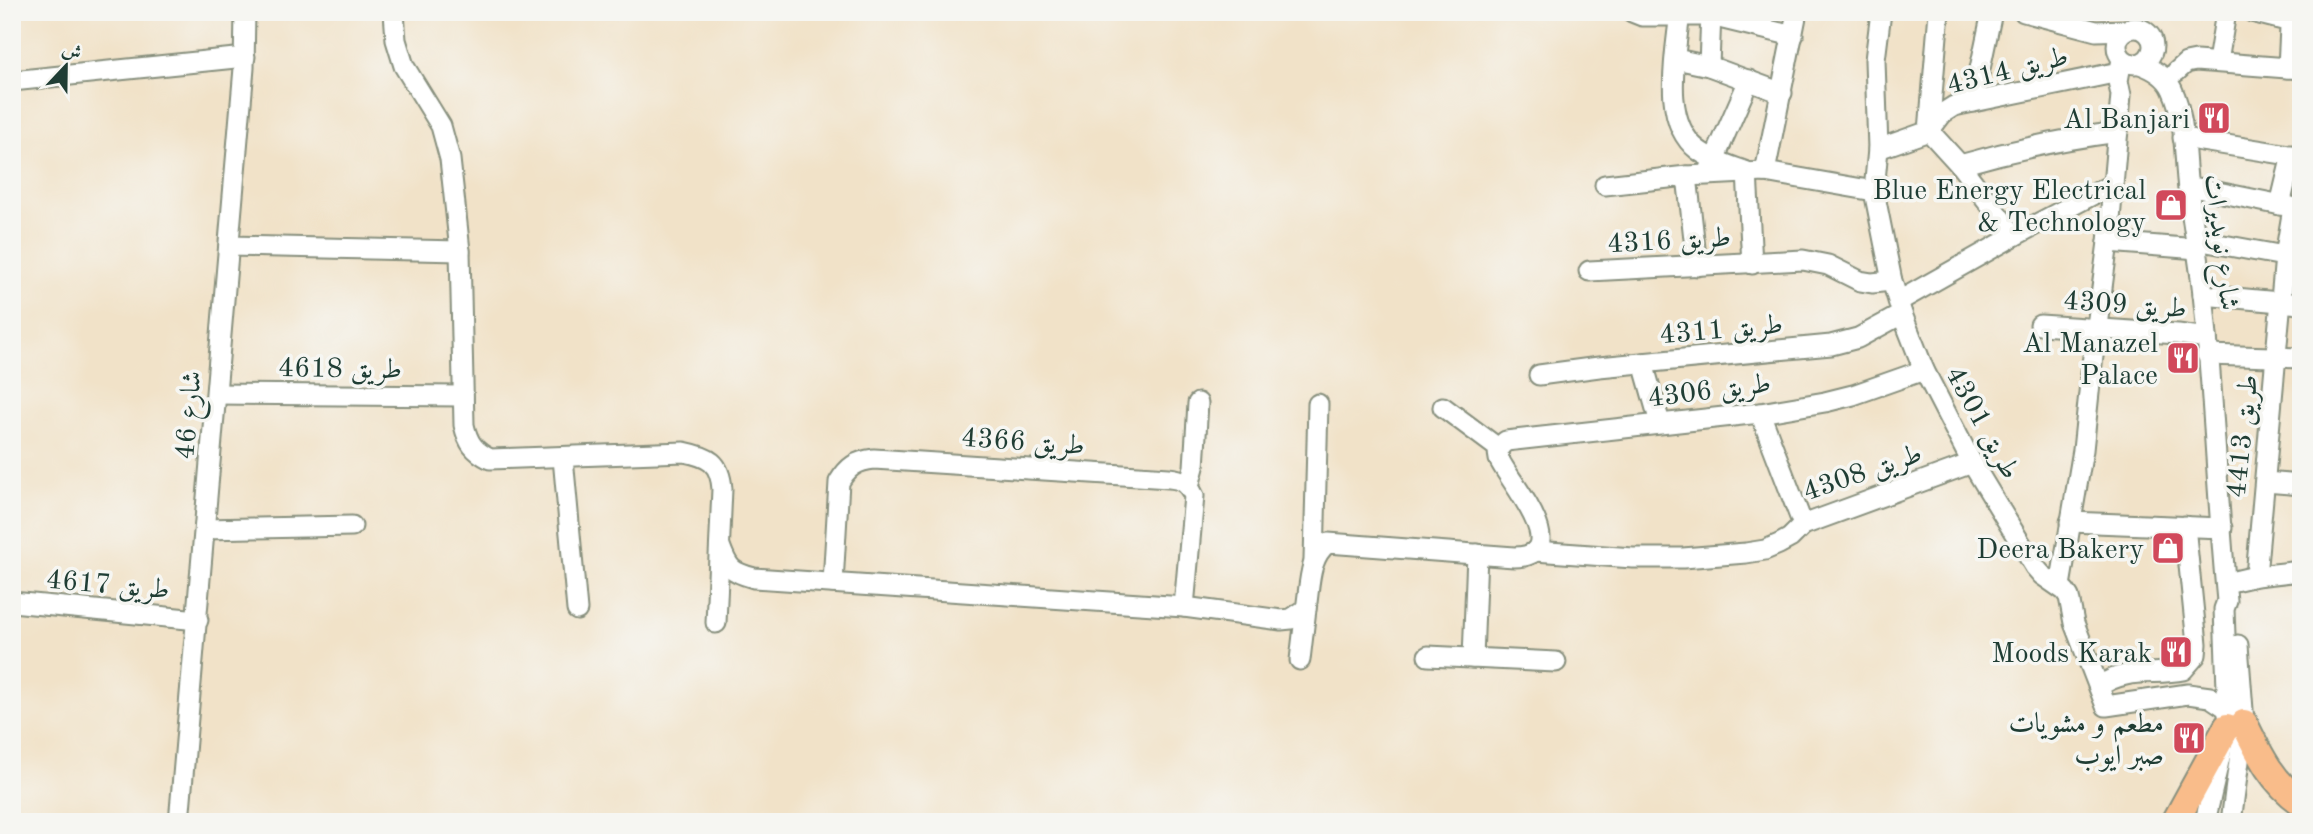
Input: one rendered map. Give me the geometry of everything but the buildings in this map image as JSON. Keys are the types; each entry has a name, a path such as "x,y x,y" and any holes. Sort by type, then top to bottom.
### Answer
{"main road":[{"path":"2175,822 2233,720 2277,782 2301,802"}],"street":[{"name":"شارع 46","path":"179,822 245,57 245,12"},
{"path":"394,12 396,40 404,66 440,126 450,159 460,251 464,425 467,440 476,452 490,459 684,452 711,461 720,472 716,623"},
{"path":"1632,12 1642,16 1711,14 1793,36"},
{"name":"طريق 4316","path":"1752,264 1756,172 1782,93 1797,12"},
{"name":"طريق 4301","path":"1881,12 1875,60 1878,149 1874,191 1892,281 1924,370 1972,463 2035,567 2050,582 2060,586 2069,597 2074,623 2106,706 2188,694 2210,697 2233,720"},
{"path":"1940,12 1929,131 1961,165 2014,236"},
{"path":"1973,102 1992,12"},
{"path":"2024,12 2106,32 2138,28 2167,57 2176,72 2186,63 2218,62 2295,69 2287,21 2252,12"},
{"path":"2060,586 2083,450 2108,242 2121,95 2118,86 2127,62 2118,40 2138,12"},
{"path":"2127,62 2150,58 2152,42 2149,12"},
{"path":"2218,62 2226,12"},
{"path":"1679,14 1674,80 1676,118 1681,132 1711,167"},
{"path":"1709,66 1711,14"},
{"name":"شارع نويديرات","path":"2086,28 2127,62 2152,69 2163,76 2176,99 2203,295 2227,592 2235,610 2231,822"},
{"path":"12,81 245,57"},
{"path":"1676,59 1709,66 1782,93"},
{"name":"طريق 4314","path":"1878,149 1929,131 1943,113 1954,106 2127,62"},
{"name":"شارع نويديرات","path":"2176,72 2176,99"},
{"path":"1711,167 1749,80"},
{"path":"1961,165 2028,148 2118,132"},
{"path":"2183,138 2296,156"},
{"name":"طريق 4413","path":"2256,576 2281,301 2293,257 2291,207 2296,156"},
{"path":"1605,186 1687,176 1711,167 1874,191"},
{"path":"1687,176 1697,266"},
{"name":"طريق 4311","path":"1539,375 1831,345 1858,338 2014,236 2113,184"},
{"path":"2188,186 2291,207"},
{"path":"2108,242 2197,244 2293,257"},
{"path":"229,246 460,251"},
{"name":"طريق 4316","path":"1590,271 1803,260 1828,265 1860,281 1892,281"},
{"path":"2203,295 2301,304"},
{"name":"طريق 4309","path":"2039,325 2178,334 2207,346 2301,358"},
{"path":"1643,363 1660,423"},
{"name":"طريق 4306","path":"1498,448 1506,441 1760,413 1825,402 1853,396 1924,370"},
{"name":"طريق 4618","path":"217,394 463,396"},
{"path":"1184,607 1194,496 1189,486 1194,467 1198,402"},
{"path":"1300,660 1314,559 1318,404"},
{"path":"1314,559 1320,548 1328,543 1527,557 1535,551 1538,544 1538,526 1500,459 1498,448 1443,407"},
{"name":"طريق 4308","path":"1760,413 1803,525 1972,463"},
{"path":"564,458 577,610"},
{"name":"طريق 4366","path":"832,583 839,482 846,469 859,461 874,459 1169,478 1180,479 1189,486"},
{"path":"2265,482 2301,485"},
{"path":"2070,522 2222,528"},
{"path":"1535,551 1633,558 1684,558 1746,553 1765,550 1779,544 1790,538 1803,525"},
{"path":"205,528 352,526"},
{"path":"2100,686 2108,680 2129,673 2183,670 2196,655 2185,526"},
{"path":"720,546 727,563 736,573 754,578 1184,607 1281,620 1291,619 1306,609"},
{"path":"1473,658 1477,554"},
{"path":"2227,592 2256,576 2301,571"},
{"name":"طريق 4617","path":"12,602 198,620"},
{"path":"1427,656 1556,662"},
{"name":"شارع نويديرات","path":"2205,822 2233,720"}],"place":[{"name":"Al Banjari","path":"2214,118"},
{"name":"Blue Energy Electrical & Technology","path":"2171,205"},
{"name":"Al Manazel Palace","path":"2183,358"},
{"name":"Deera Bakery","path":"2168,548"},
{"name":"Moods Karak","path":"2176,652"},
{"name":"مطعم و مشويات صبر ايوب","path":"2189,738"}]}
